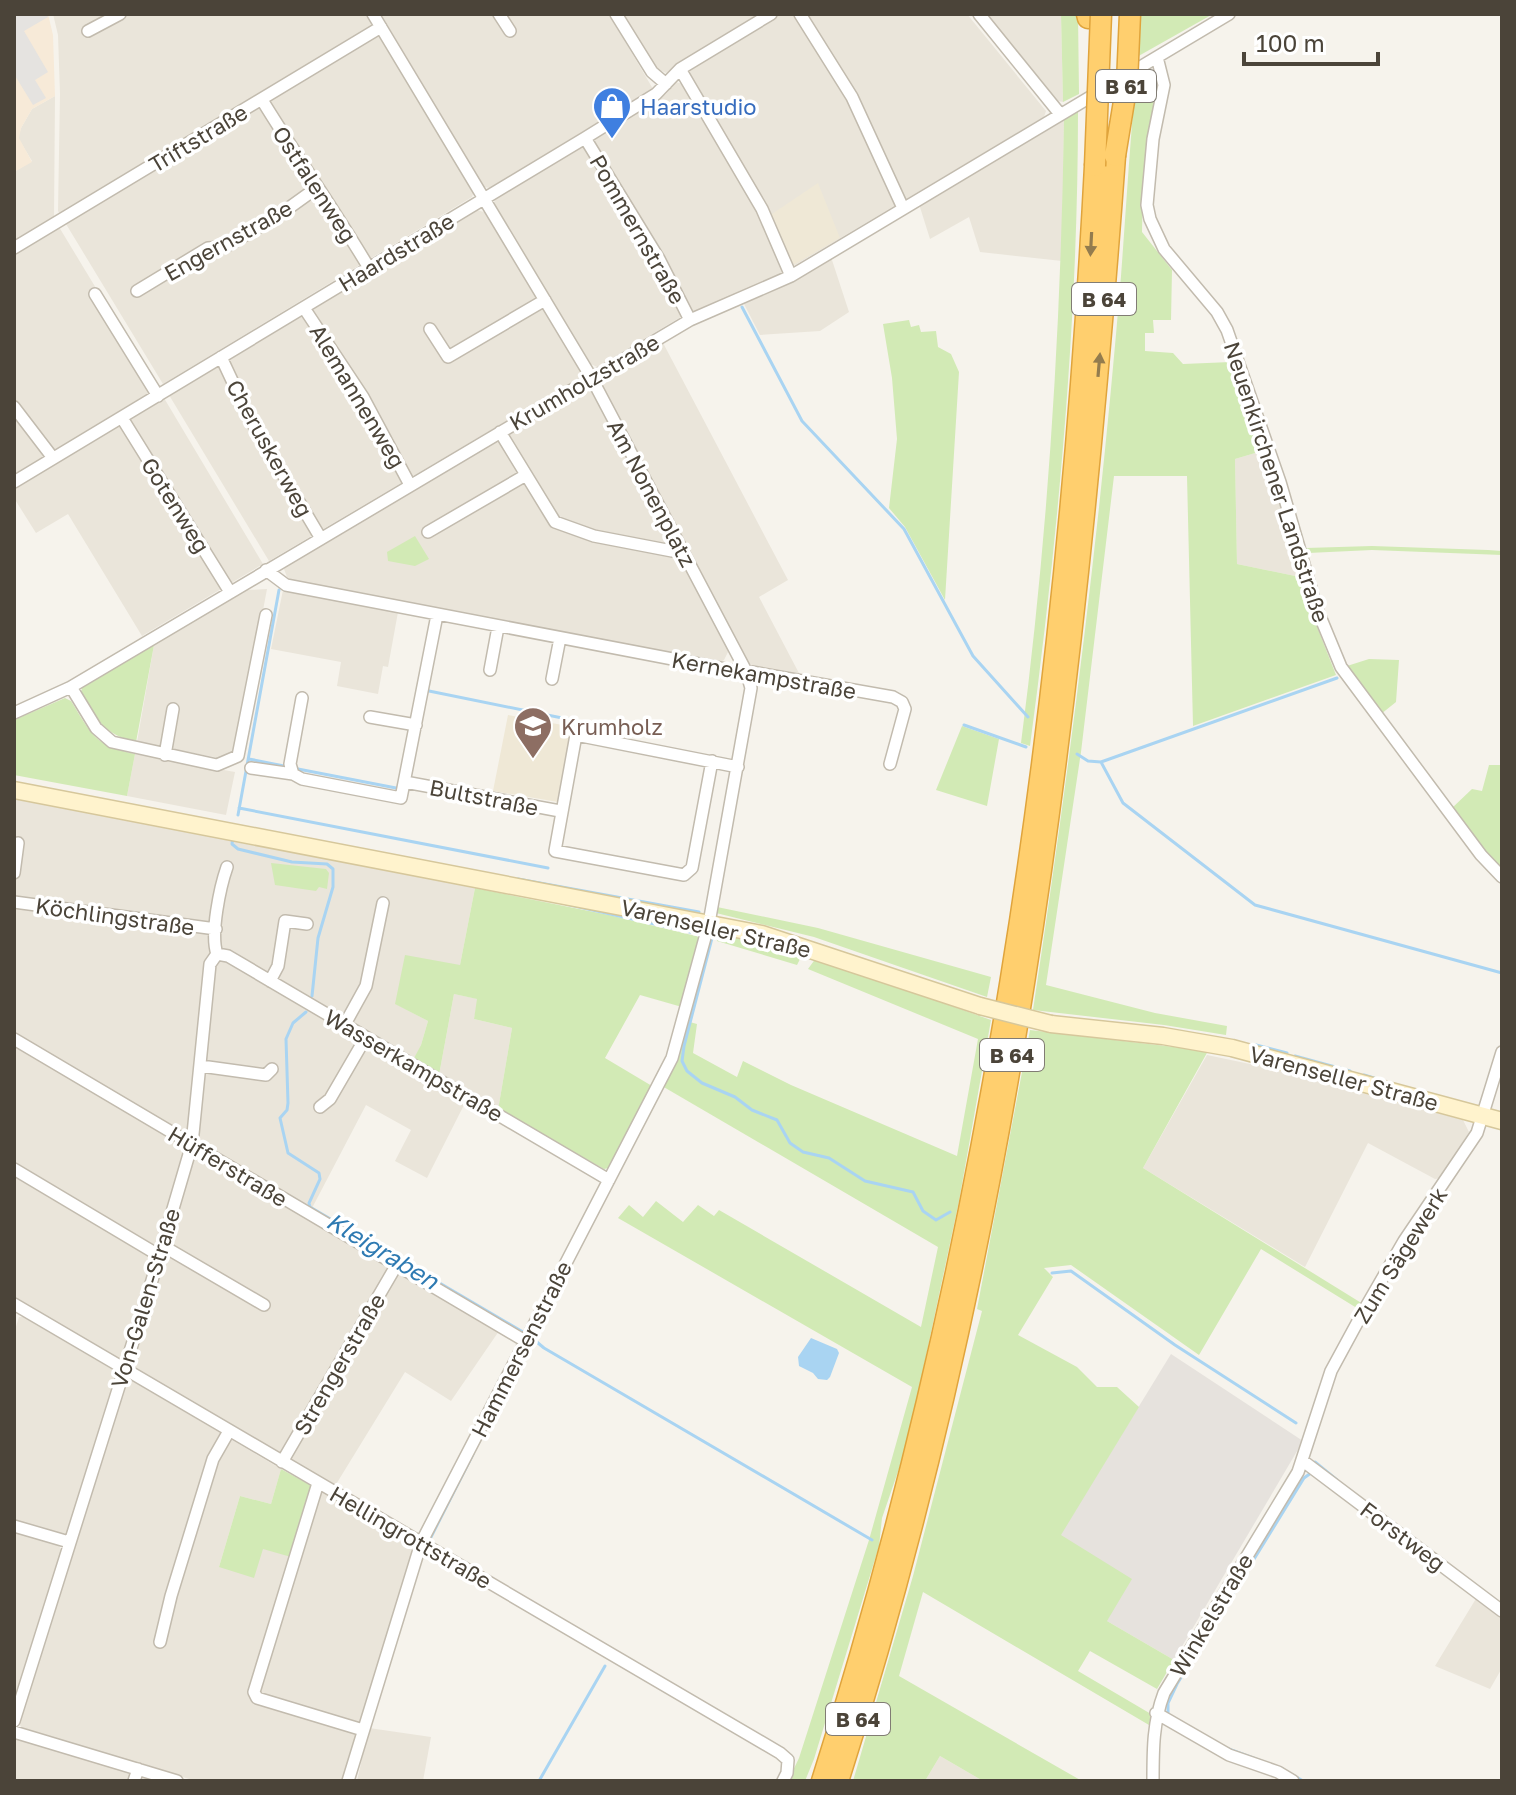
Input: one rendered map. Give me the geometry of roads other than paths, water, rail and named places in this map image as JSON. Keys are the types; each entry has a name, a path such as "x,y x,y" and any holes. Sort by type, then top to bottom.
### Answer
{"highway":[{"name":"B 64","path":"826,1780 876,1657 914,1520 963,1320 999,1135 1037,904 1082,553 1115,156 1117,14"},
{"name":"B 61","path":"1115,156 1127,83 1130,14"},
{"name":"B 64","path":"826,1780 903,1502 948,1315 984,1132 1022,902 1067,551 1088,291 1095,166 1092,15"}],"main road":[{"name":"Varenseller Straße","path":"14,790 762,934 810,947 980,1006 1051,1024 1163,1036 1232,1048 1502,1121"}],"street":[{"path":"88,31 120,14"},
{"name":"Am Nonenplatz","path":"373,14 591,377 746,671 751,688 709,923"},
{"path":"499,14 510,31"},
{"path":"616,14 652,72 666,84"},
{"name":"Haardstraße","path":"14,482 585,138 656,94 680,69 771,14"},
{"path":"800,14 852,97 903,208"},
{"path":"979,14 1060,114"},
{"name":"Krumholzstraße","path":"14,713 71,687 690,320 791,276 1229,14"},
{"name":"Triftstraße","path":"14,248 381,27"},
{"name":"Neuenkirchener Landstraße","path":"1157,57 1164,85 1153,139 1147,205 1155,233 1164,249 1217,312 1227,330 1280,482 1317,609 1341,667 1481,855 1502,877"},
{"path":"680,69 762,209 791,276"},
{"name":"Ostfalenweg","path":"262,100 369,268"},
{"name":"Pommernstraße","path":"585,138 659,259 690,320"},
{"name":"Engernstraße","path":"137,291 208,248 225,247 318,187"},
{"path":"95,294 158,396"},
{"path":"430,329 448,357 545,300"},
{"name":"Alemannenweg","path":"304,308 363,397 410,485"},
{"name":"Cheruskerweg","path":"221,357 251,421 320,537"},
{"path":"14,407 53,458"},
{"name":"Gotenweg","path":"122,418 230,592"},
{"path":"500,432 550,516 563,526 594,536 672,551 681,548"},
{"path":"428,532 526,475"},
{"name":"Kernekampstraße","path":"266,570 286,585 730,670 893,697 902,702 905,709 890,764"},
{"path":"71,687 104,736 121,745 217,765 238,756 266,615"},
{"path":"251,768 401,798 437,615"},
{"path":"490,670 498,627"},
{"path":"552,679 560,638"},
{"path":"293,774 290,764 302,698"},
{"path":"165,755 173,709"},
{"path":"370,717 416,725"},
{"name":"Bultstraße","path":"405,782 560,811 576,735 738,767"},
{"path":"560,811 555,851 684,875 692,868 712,761"},
{"name":"Köchlingstraße","path":"14,873 18,843"},
{"name":"Von-Galen-Straße","path":"14,1721 162,1251 192,1144 210,964 217,954 216,929 222,879 227,867"},
{"name":"Köchlingstraße","path":"14,902 216,929"},
{"path":"345,1024 366,986 383,903"},
{"path":"270,981 278,966 285,921 307,924"},
{"name":"Hammersenstraße","path":"348,1781 421,1543 672,1058 709,923"},
{"name":"Wasserkampstraße","path":"217,954 228,956 609,1180"},
{"path":"320,1107 330,1099 366,1037"},
{"name":"Hüfferstraße","path":"14,1039 525,1341"},
{"name":"Zum Sägewerk","path":"1303,1461 1331,1371 1404,1241 1477,1133 1502,1052"},
{"path":"201,1066 266,1075 272,1069"},
{"path":"14,1169 264,1305"},
{"name":"Strengerstraße","path":"282,1462 396,1266"},
{"name":"Hellingrottstraße","path":"15,1309 124,1368 780,1753 788,1760 783,1781"},
{"path":"160,1642 213,1459 229,1431"},
{"name":"Forstweg","path":"1303,1461 1502,1611"},
{"name":"Winkelstraße","path":"1153,1781 1152,1739 1156,1713 1164,1693 1303,1461"},
{"path":"318,1483 254,1692 257,1698 363,1730"},
{"path":"14,1526 69,1542"},
{"path":"1156,1713 1229,1755 1278,1772 1293,1781"},
{"path":"14,1732 136,1775 177,1781"}],"water":[{"path":"811,1338 837,1349 839,1353 827,1380 818,1379 799,1366 798,1357"}],"waterway":[{"path":"742,307 802,421 904,529 973,656 1028,717"},
{"name":"Kleigraben","path":"238,815 279,590"},
{"path":"1077,754 1088,761 1101,762 1337,678"},
{"path":"429,691 572,720"},
{"path":"964,725 1026,747"},
{"path":"249,759 284,766"},
{"path":"1101,762 1123,803 1255,905 1502,973"},
{"path":"298,769 396,788"},
{"path":"239,808 548,868"},
{"name":"Kleigraben","path":"233,837 232,844 238,849 292,862 327,864 333,869 333,887 318,938 312,996"},
{"path":"518,879 699,912"},
{"path":"566,904 699,934"},
{"path":"712,938 684,1046 682,1061 687,1071 702,1083 777,1120 790,1143 803,1152 829,1158 865,1181 913,1192 923,1211 936,1220 950,1212"},
{"name":"Kleigraben","path":"306,1012 293,1023 286,1039 288,1103 287,1110 280,1118 288,1153 319,1173 320,1179 310,1207 523,1332"},
{"path":"1256,1045 1287,1053"},
{"path":"1295,1056 1350,1071"},
{"path":"1364,1075 1374,1078"},
{"path":"1052,1273 1071,1271 1175,1345 1296,1423"},
{"name":"Kleigraben","path":"532,1338 544,1348 872,1540"},
{"name":"Kleigraben","path":"432,1544 430,1539 473,1454"},
{"path":"1315,1462 1337,1480"},
{"path":"1168,1714 1168,1703 1177,1684 1304,1478 1311,1473"},
{"name":"Kleigraben","path":"539,1781 605,1666"},
{"path":"1226,1748 1283,1769"},
{"path":"1293,1775 1303,1781"}],"place":[{"name":"Haarstudio","path":"612,140"},
{"name":"Krumholz","path":"533,760"}]}
